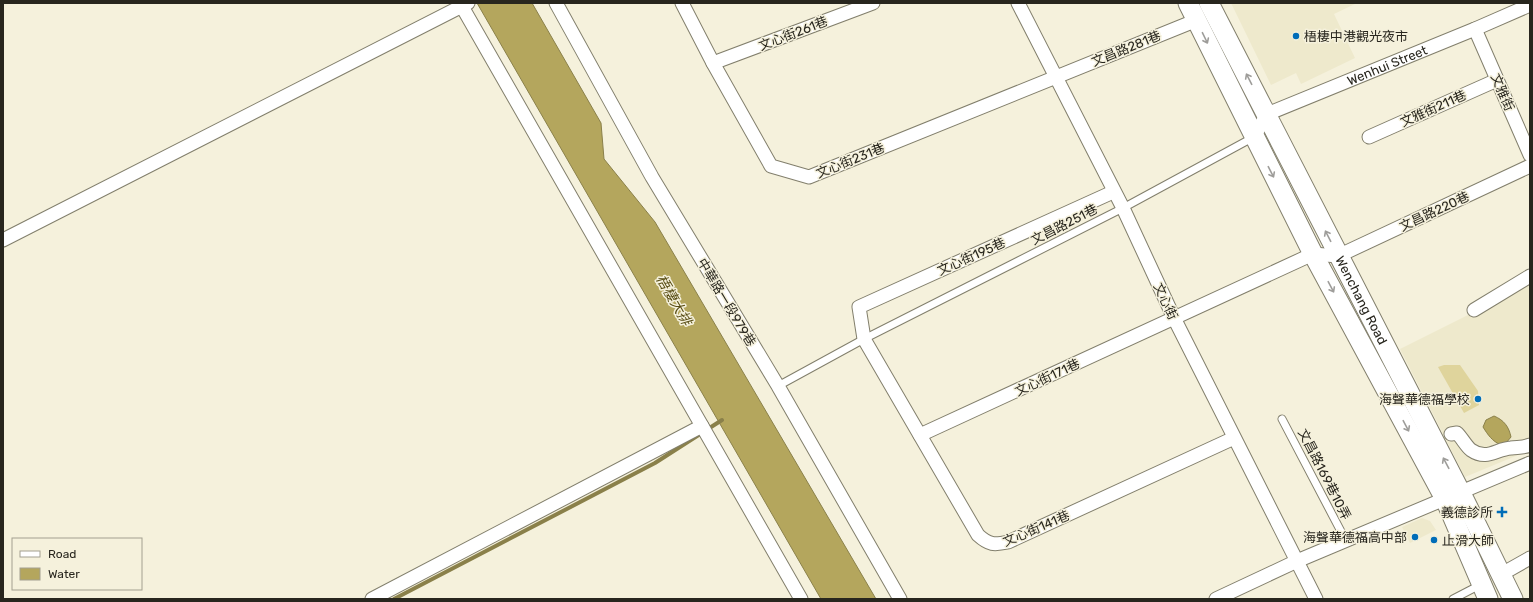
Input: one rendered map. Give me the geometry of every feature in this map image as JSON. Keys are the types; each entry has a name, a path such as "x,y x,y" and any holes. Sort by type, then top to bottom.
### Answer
{"street":[{"name":"中華路一段979巷","path":"556,3 652,177 778,386 900,599"},
{"name":"文心街231巷","path":"682,3 713,63 771,166 809,176 1056,77"},
{"name":"文心街261巷","path":"713,63 873,3"},
{"name":"文心街","path":"1018,3 1123,208 1174,318 1316,599"},
{"name":"Wenchang Road","path":"1188,3 1313,254 1513,599"},
{"name":"Wenchang Road","path":"1209,3 1267,114 1338,256 1453,496 1484,592"},
{"path":"3,240 463,4 801,599"},
{"name":"Wenhui Street","path":"1267,114 1475,29 1530,4"},
{"name":"文昌路281巷","path":"1056,77 1197,20"},
{"name":"文雅街","path":"1475,29 1530,155"},
{"name":"文雅街211巷","path":"1369,137 1497,80"},
{"path":"1254,137 1267,114"},
{"name":"文昌路220巷","path":"1338,256 1530,166"},
{"name":"文心街195巷","path":"864,339 859,307 1114,192"},
{"path":"1313,254 1338,256"},
{"name":"文心街171巷","path":"920,435 1313,254"},
{"path":"1474,310 1530,276"},
{"name":"文心街141巷","path":"864,339 978,535 986,542 996,544 1008,542 1234,438"},
{"path":"372,599 702,426"},
{"path":"1451,434 1457,433 1470,449 1479,455 1491,454 1510,448 1530,446"},
{"path":"1216,599 1297,561 1530,463"},
{"path":"1500,575 1530,558"}],"lane":[{"name":"文昌路251巷","path":"778,386 864,339 1123,208 1254,137"},
{"name":"文昌路169巷10弄","path":"1282,419 1346,541"},
{"path":"1453,599 1484,592"}],"shaded area":[{"name":"梧棲中港觀光夜市","path":"1231,3 1357,3 1334,14 1355,58 1301,84 1296,73 1271,85"},
{"name":"海聲華德福學校","path":"1530,284 1530,450 1465,477 1400,349"},
{"path":"1444,365 1460,365 1478,391 1479,405 1464,413 1438,367"},
{"name":"海聲華德福高中部","path":"1422,518 1430,521 1436,530 1410,543 1402,527"}],"water":[{"name":"梧棲大排","path":"477,3 532,3 601,123 604,159 655,222 876,599 821,599"},
{"path":"1494,416 1506,424 1511,437 1506,443 1501,445 1490,438 1483,427 1486,420"}],"waterway":[{"path":"394,599 655,463 722,420"}],"place":[{"name":"梧棲中港觀光夜市","path":"1296,36"},
{"name":"海聲華德福學校","path":"1478,399"},
{"name":"義德診所","path":"1502,512"},
{"name":"海聲華德福高中部","path":"1415,537"},
{"name":"止滑大師","path":"1434,540"}]}
